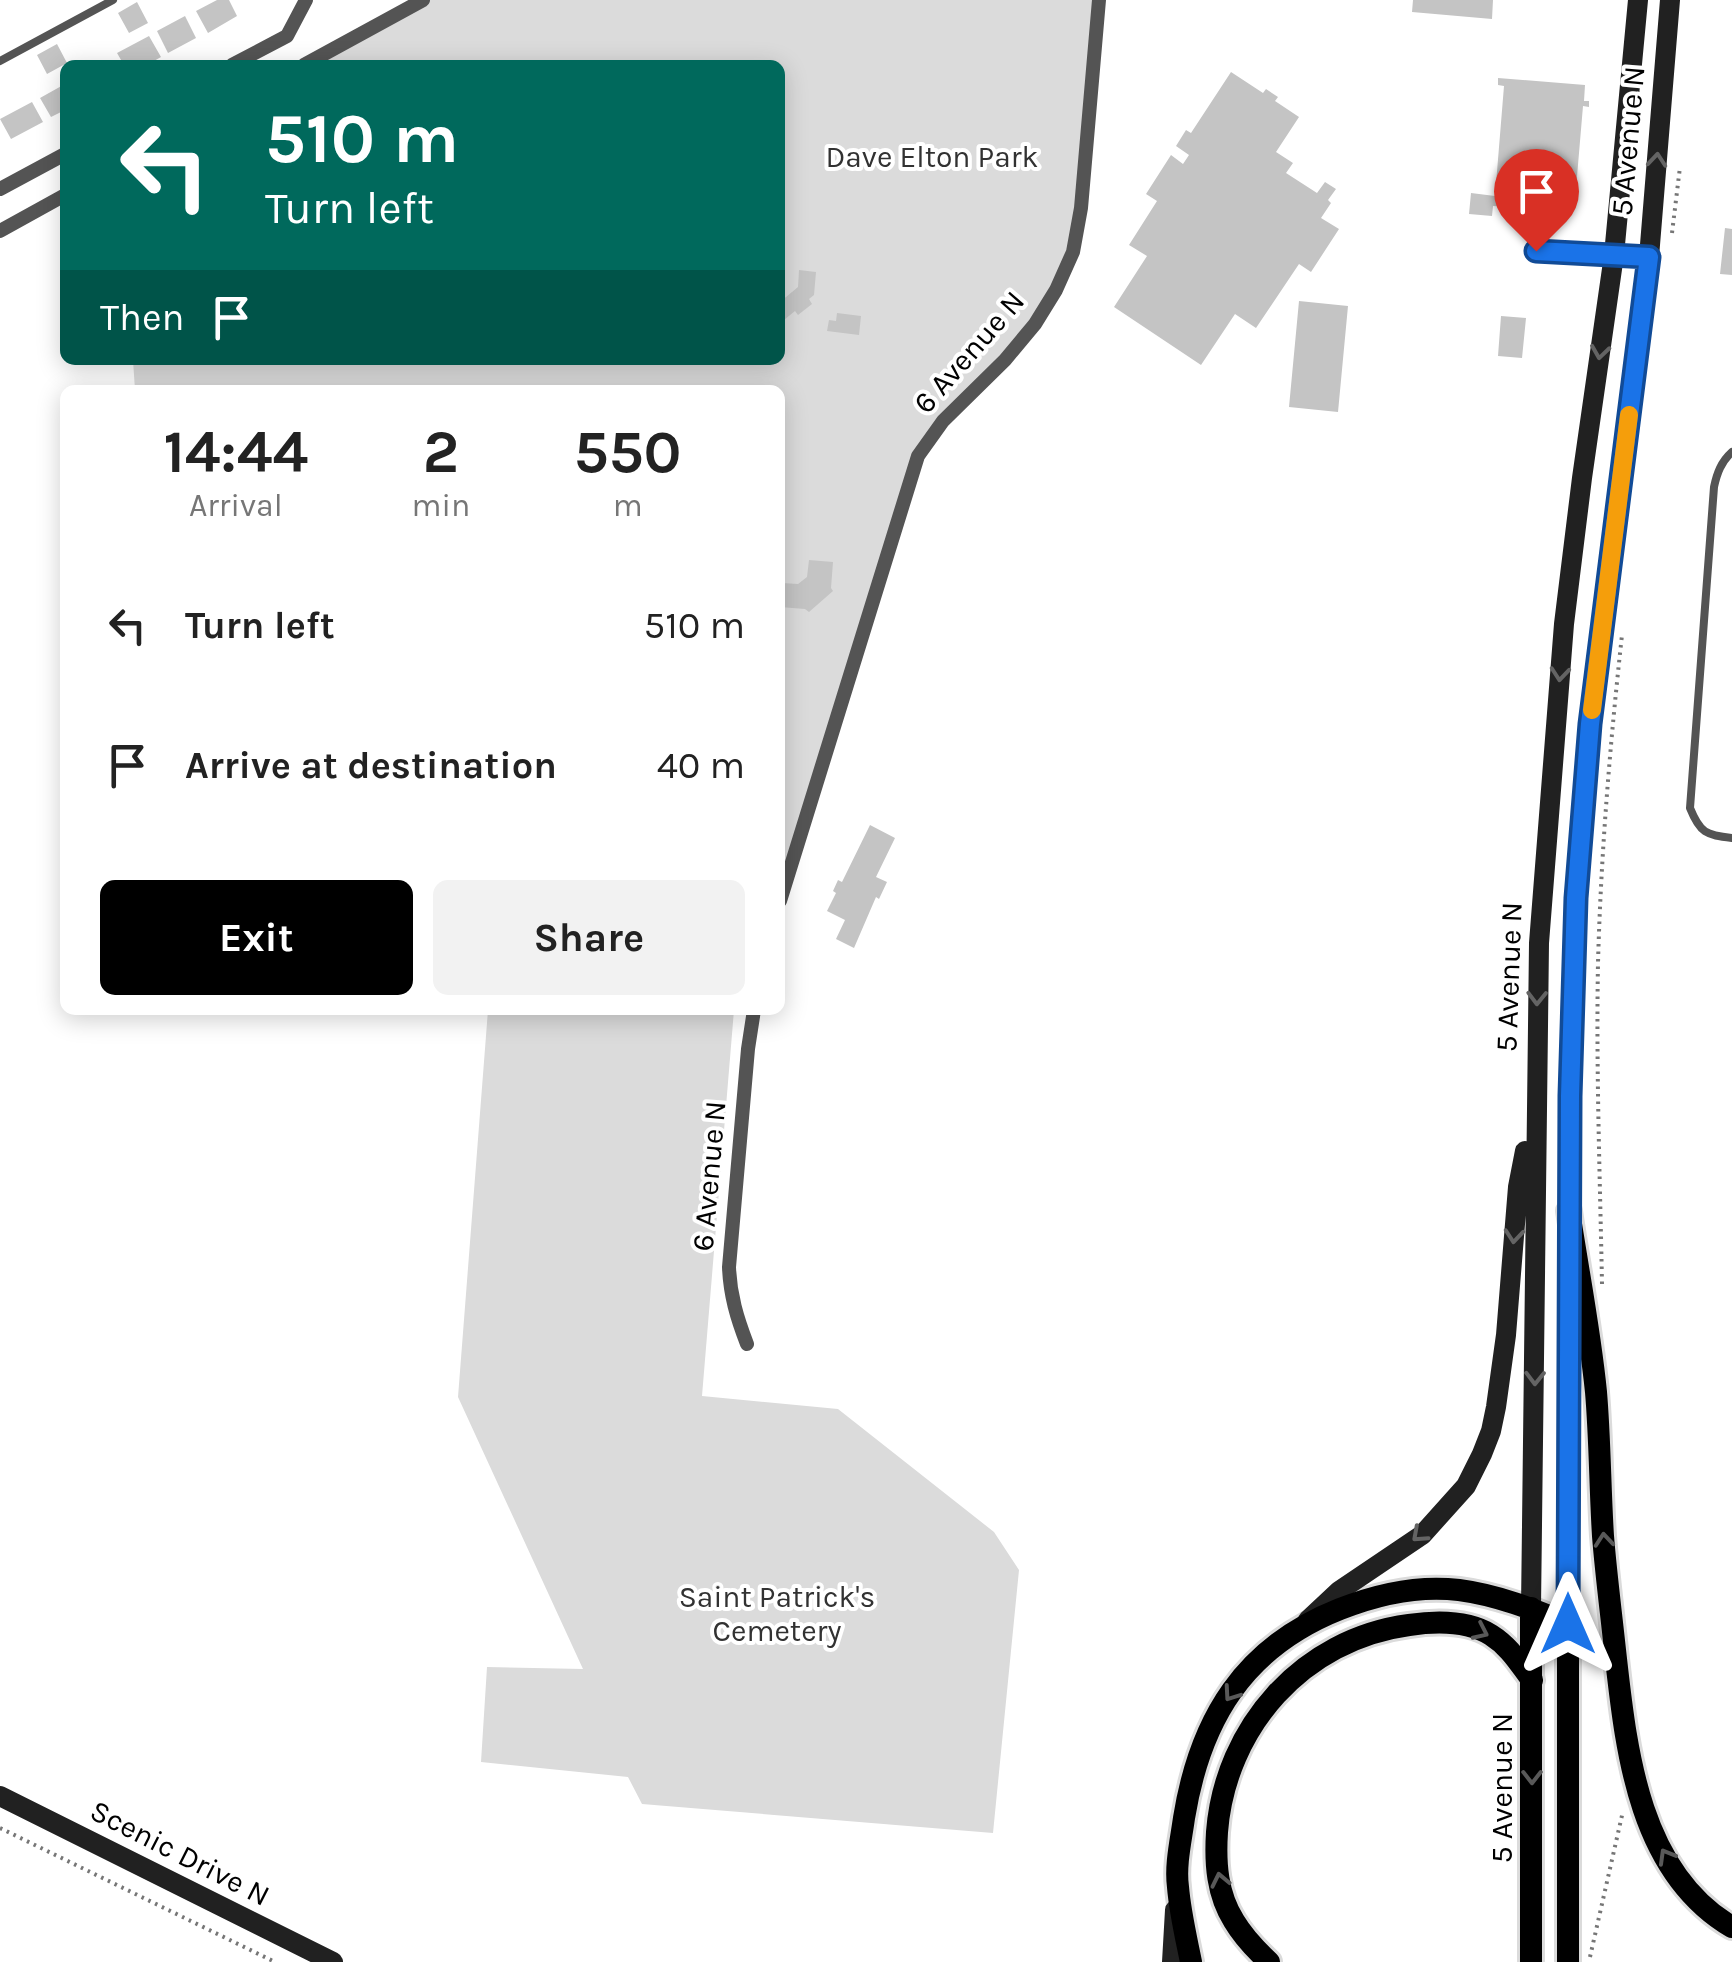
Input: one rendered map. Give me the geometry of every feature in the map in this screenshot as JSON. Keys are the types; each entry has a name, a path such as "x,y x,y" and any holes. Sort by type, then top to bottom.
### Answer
{"main road":[{"name":"5 Avenue N","path":"1531,1962 1538,944 1562,642 1614,255 1638,0"},
{"name":"5 Avenue N","path":"1568,1962 1570,1096 1576,898 1590,724 1649,257 1670,0"},
{"path":"1172,1962 1177,1883 1190,1786 1201,1747 1221,1708 1262,1656 1339,1590 1422,1535 1466,1486 1482,1454 1496,1408 1518,1186 1535,1105"},
{"path":"1570,1211 1596,1392 1603,1537 1618,1676 1639,1796 1669,1862 1695,1896 1732,1926"},
{"path":"1300,1626 1373,1596 1408,1590 1458,1590 1496,1597 1568,1624"},
{"path":"1268,1962 1232,1920 1219,1887 1215,1859 1218,1822 1225,1782 1240,1745 1261,1710 1292,1676 1352,1640 1387,1628 1426,1623 1462,1624 1488,1632 1510,1650 1532,1680"},
{"name":"Scenic Drive N","path":"0,1796 333,1962"},
{"path":"1177,1883 1191,1962"}],"street":[{"path":"241,60 287,36 306,0"},
{"path":"313,60 423,0"},
{"name":"6 Avenue N","path":"785,885 918,456 943,422 1035,324 1073,252 1099,0"},
{"path":"0,188 60,157"},
{"path":"0,230 60,198"},
{"name":"6 Avenue N","path":"747,1344 734,1310 729,1267 753,1015"}],"lane":[{"path":"0,61 113,0"},
{"path":"1536,251 1649,257"},
{"path":"1732,452 1725,458 1714,487 1690,808 1697,826 1706,833 1732,838"}],"path":[{"path":"1670,243 1680,167"},
{"path":"1602,1284 1599,941 1608,776 1622,636"},
{"path":"1589,1962 1624,1809 1639,1796"},
{"path":"0,1828 275,1962"}],"green space":[{"name":"Dave Elton Park","path":"423,0 1099,0 1081,208 1056,290 918,456 785,885 785,385 135,385 133,365 785,365 785,60 313,60"},
{"name":"Saint Patrick's Cemetery","path":"488,1015 734,1015 702,1396 838,1409 994,1532 1019,1570 993,1833 642,1804 628,1777 481,1762 487,1667 583,1669 458,1397"}],"building":[{"path":"217,0 229,0 237,16 208,33 196,11"},
{"path":"1413,0 1493,0 1492,19 1412,12"},
{"path":"137,2 148,23 129,33 118,13"},
{"path":"185,16 196,38 168,53 157,31"},
{"path":"149,36 161,57 121,60 117,53"},
{"path":"57,44 65,60 60,60 60,67 47,74 37,55"},
{"path":"1231,72 1263,93 1266,89 1278,97 1275,101 1299,117 1276,152 1293,163 1286,173 1317,193 1325,182 1336,189 1321,218 1339,229 1311,272 1299,264 1256,328 1235,314 1201,365 1114,307 1147,256 1129,245 1157,201 1146,194 1171,155 1183,164 1189,155 1176,146 1186,130 1191,133"},
{"path":"1498,78 1585,85 1584,101 1589,101 1589,107 1583,106 1575,200 1545,198 1543,219 1515,217 1516,201 1508,201 1508,207 1493,206 1492,216 1469,214 1471,193 1495,196 1504,86 1498,85"},
{"path":"60,87 60,112 51,117 40,98"},
{"path":"32,102 43,122 11,139 0,119"},
{"path":"1725,228 1732,229 1732,275 1720,274"},
{"path":"799,270 816,272 814,295 809,299 812,304 785,319 785,298 798,287"},
{"path":"1299,301 1348,306 1338,412 1289,407"},
{"path":"837,313 861,316 859,335 827,331 829,320 836,321"},
{"path":"1501,316 1526,318 1522,358 1498,356"},
{"path":"809,560 833,562 833,591 809,612 785,607 785,583 798,584 807,577"},
{"path":"870,825 895,838 876,877 887,882 879,899 876,897 854,948 836,939 845,920 827,911 838,880 842,882"}],"slow traffic":[{"path":"1592,710 1629,415"}],"route":[{"path":"1536,251 1649,257 1590,724 1576,898 1570,1096 1568,1624"}]}
